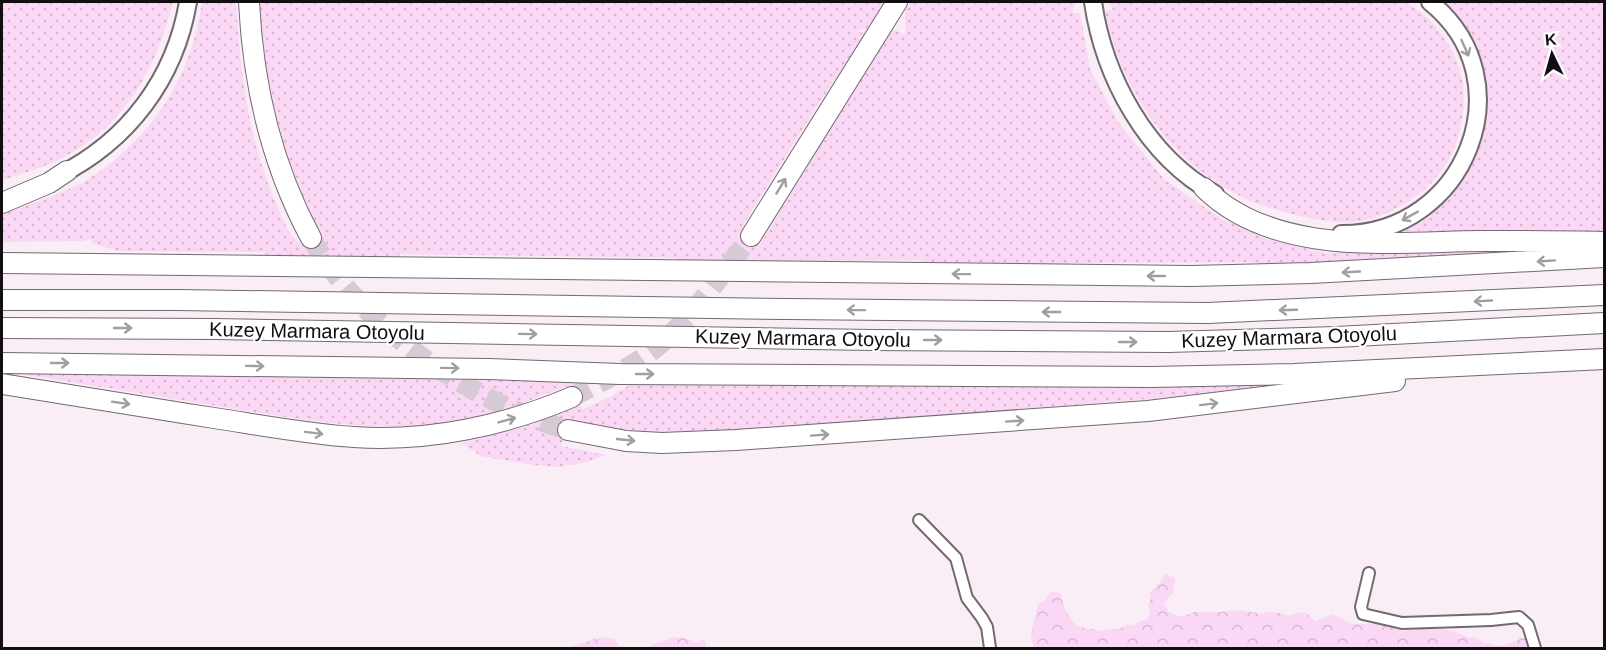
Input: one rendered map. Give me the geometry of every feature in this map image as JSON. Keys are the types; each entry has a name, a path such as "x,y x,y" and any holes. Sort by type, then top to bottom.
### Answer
{"highway":[{"path":"2,203 28,193 104,148 144,108 159,85 174,53 188,2"},
{"path":"249,2 256,72 265,122 282,176 311,238"},
{"path":"751,236 897,2"},
{"path":"1093,2 1103,50 1115,80 1128,105 1158,146 1217,201 1256,221 1278,230 1323,240 1377,243 1605,242"},
{"path":"1204,188 1238,207 1278,222 1341,234 1382,229 1409,217 1430,203 1450,183 1465,158 1474,130 1477,98 1472,66 1462,41 1448,20 1430,2"},
{"path":"2,196 67,171"},
{"path":"2,263 1191,276 1311,273 1605,257"},
{"name":"Kuzey Marmara Otoyolu","path":"2,300 178,300 808,310 1208,313 1605,295"},
{"name":"Kuzey Marmara Otoyolu","path":"2,328 1144,342 1336,337 1605,323"},
{"path":"2,363 456,368 631,374 1152,377 1294,374 1605,359"},
{"path":"568,430 662,443 736,440 1148,411 1397,381 1605,367"},
{"path":"2,384 285,429 374,438 456,432 528,414 572,397"}],"street":[{"path":"919,520 956,558 967,598 987,627 990,648"},
{"path":"1369,573 1361,607 1363,614 1402,623 1519,617 1528,625 1535,648"}],"green space":[{"path":"2,2 173,2 167,25 148,70 136,91 106,128 87,143 58,160 2,180"},
{"path":"202,2 236,2 243,79 258,153 289,232 302,245 320,234 296,186 278,135 264,77 254,2 891,2 866,29 856,32 866,33 819,103 743,225 744,234 760,245 891,29 905,34 905,12 910,2 1076,2 1072,13 1080,13 1090,69 1118,122 1164,179 1220,218 1266,239 1325,253 1511,250 1511,255 1258,266 1257,262 1071,263 1067,266 924,265 922,260 675,261 675,258 400,254 396,258 264,256 264,252 117,251 92,243 91,239 2,242 2,213 40,201 84,182 131,145 149,126 165,104 189,56"},
{"path":"1109,2 1405,2 1425,16 1443,36 1461,72 1463,115 1450,158 1432,183 1420,193 1405,204 1376,217 1346,222 1330,221 1296,215 1253,202 1214,181 1191,163 1152,119 1122,67 1112,40 1105,11 1113,10"},
{"path":"1444,2 1604,2 1604,232 1405,231 1446,201 1461,182 1473,162 1481,139 1485,116 1485,91 1473,43 1463,22"},
{"path":"28,372 583,380 572,386 493,413 448,423 385,426 333,423 281,416 27,375"},
{"path":"641,378 1311,382 1148,399 718,432 643,431 569,420 561,446 606,455 587,462 558,467 481,456 462,443 525,427 580,406 583,409 610,397"},
{"path":"1165,574 1175,578 1173,593 1164,604 1169,612 1181,617 1194,612 1236,610 1263,614 1280,613 1288,616 1301,612 1306,613 1315,621 1333,614 1352,624 1377,624 1403,631 1433,628 1455,631 1469,638 1475,637 1485,644 1498,646 1522,638 1525,639 1527,648 1035,648 1032,644 1031,637 1038,604 1045,600 1052,591 1060,593 1065,608 1077,625 1100,631 1121,628 1128,624 1134,626 1147,619 1150,614 1148,605 1151,598 1150,592 1160,583"},
{"path":"601,637 615,639 618,645 627,648 568,648"},
{"path":"674,637 689,639 697,643 704,639 707,648 645,648"}],"tunnel":[{"path":"572,397 630,366 663,342 703,298 751,236"},
{"path":"311,238 333,271 359,302 389,331 422,357 493,400 568,430"}]}
